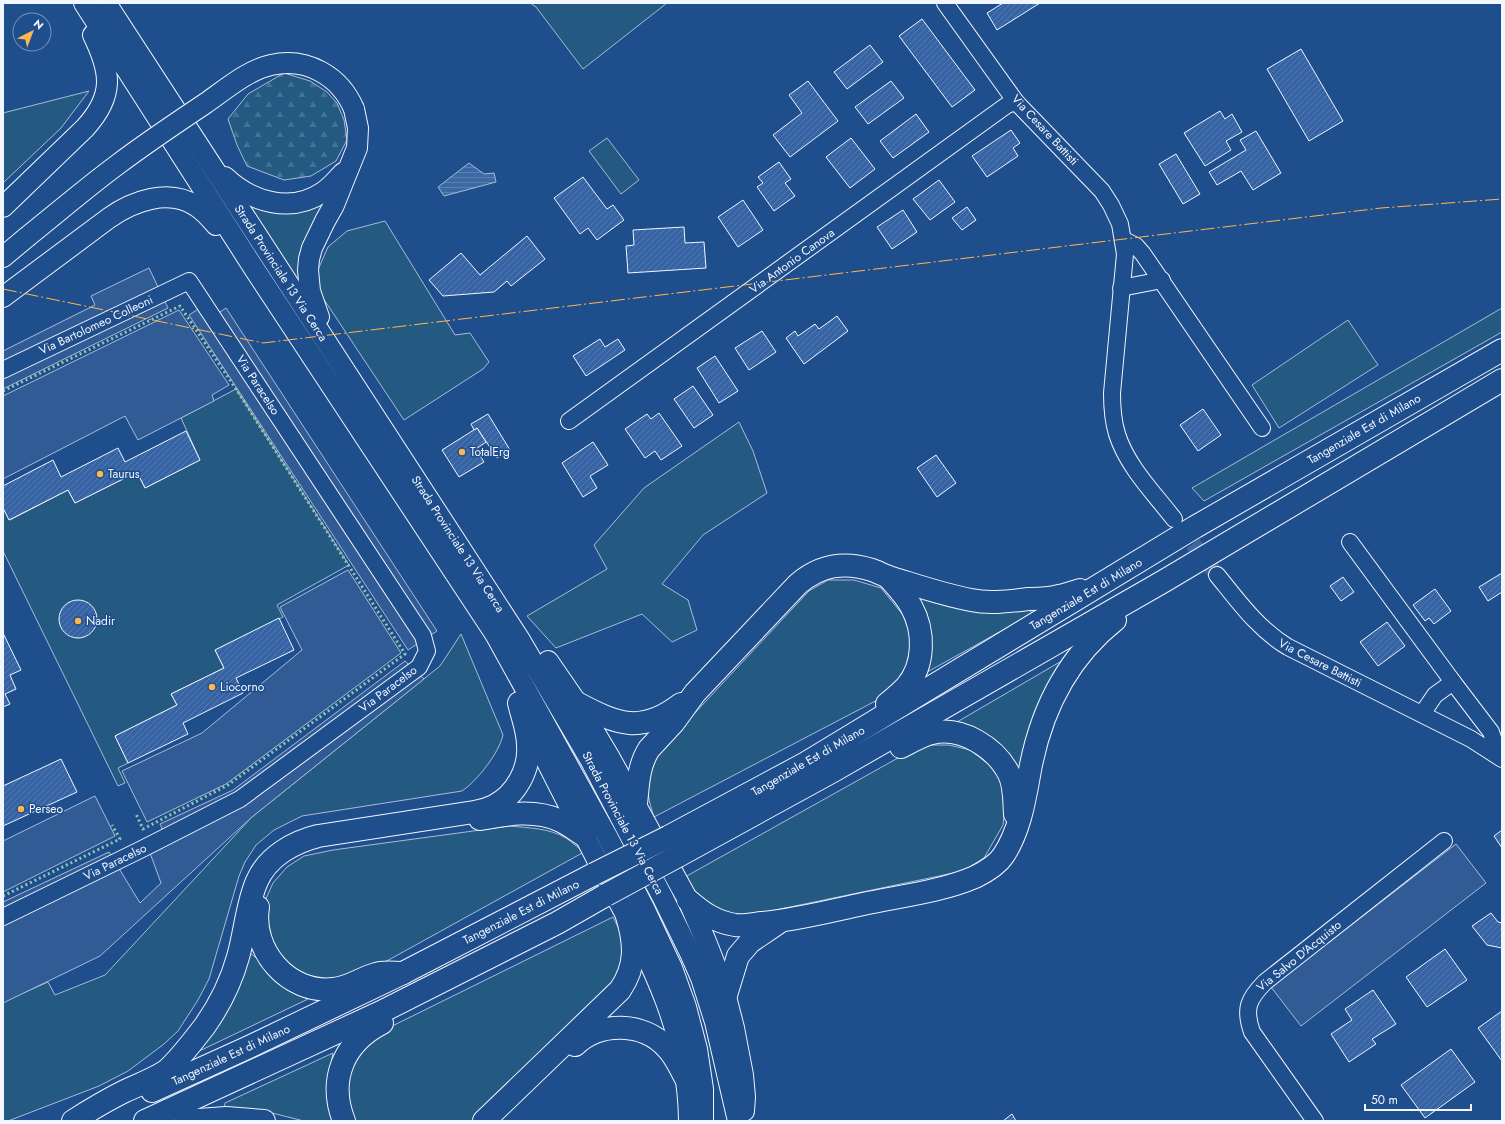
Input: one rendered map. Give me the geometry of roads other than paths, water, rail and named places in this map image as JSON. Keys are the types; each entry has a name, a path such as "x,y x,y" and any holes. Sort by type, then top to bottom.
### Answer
{"highway":[{"name":"Tangenziale Est di Milano","path":"86,1121 249,1047 403,973 668,837 806,763 1195,527 1502,350"},
{"name":"Tangenziale Est di Milano","path":"145,1121 381,1012 557,923 833,771 1164,581 1502,380"},
{"path":"636,804 640,772 646,754 674,722 695,693 798,584 815,572 827,567 847,566 871,570 888,577 951,596 972,600 999,602 1059,596 1086,588 1195,527"},
{"path":"806,763 850,729 882,709 906,687 914,675 920,650 921,636 919,624 911,605 888,577"},
{"path":"688,900 705,915 727,923 746,925 779,922 952,885 975,877 986,871 1003,856 1011,842 1025,799 1038,734 1050,702 1058,688 1073,664 1097,635 1164,581"},
{"path":"577,703 611,719 635,723 646,722 661,717 695,693"},
{"path":"73,1121 103,1102 167,1070 204,1026 220,1002 232,975 257,880 280,853 298,842 318,836 474,812 494,806 508,795 514,789 526,766 528,751 528,738 519,703"},
{"path":"833,771 859,769 909,743 932,733 944,732 966,736 987,748 1003,764 1009,775 1014,792 1015,831"},
{"path":"403,973 376,973 350,986 331,990 311,988 288,977 270,958 263,946 256,922 265,885 271,875 285,860 302,849 310,846 504,815 534,814 554,818 562,821 585,836"},
{"path":"484,1121 620,990 626,981 629,972 634,947 632,933 626,916"},
{"path":"726,995 738,956 750,942 779,922"},
{"path":"344,1121 338,1101 338,1081 341,1066 353,1044 374,1027 442,993 461,971"},
{"path":"496,1121 577,1043 590,1034 601,1030 615,1028 632,1029 651,1035 668,1049 685,1077"},
{"path":"185,1121 226,1118 264,1121"}],"main road":[{"path":"3,207 85,128 97,113 104,99 107,78 104,60 76,3"},
{"name":"Strada Provinciale 13 Via Cerca","path":"84,3 256,270 495,634 607,836 665,952 682,994 695,1040 702,1089 703,1121"},
{"name":"Strada Provinciale 13 Via Cerca","path":"106,3 479,575 537,666 591,761 690,953 703,984 715,1022 738,1121"},
{"path":"3,257 141,147 240,80 265,67 279,63 296,63 323,72 336,82 343,89 354,109 357,120 358,136 354,158 334,205 312,248 309,259 308,270 310,291 330,348"},
{"path":"201,149 225,177 241,190 260,199 286,204 300,203 325,191 354,158"},
{"path":"3,297 115,213 137,202 163,197 180,199 198,206 256,270"},
{"path":"440,550 488,639 538,746 652,967 668,1005 675,1029 688,1090 689,1121"},
{"path":"479,575 542,653 577,703 636,804 688,900 708,946 726,995 744,1075 745,1097 742,1121"}],"street":[{"name":"Via Cesare Battisti","path":"945,3 1016,102 1102,191 1120,224 1124,240 1125,254 1112,393 1116,432 1123,451 1133,467 1174,519"},
{"name":"Via Antonio Canova","path":"569,422 1007,105 1016,102"},
{"path":"1124,240 1136,246 1140,250 1262,428"},
{"path":"1121,288 1162,280"},
{"name":"Via Bartolomeo Colleoni","path":"3,370 190,281"},
{"name":"Via Paracelso","path":"3,917 240,799 419,667 427,651 423,636 190,281"},
{"name":"Via Cesare Battisti","path":"1350,542 1491,732 1498,756"},
{"name":"Via Cesare Battisti","path":"1217,575 1249,615 1275,640 1288,648 1422,714 1498,756"},
{"path":"1422,714 1435,695 1453,682"},
{"name":"Via Salvo D'Acquisto","path":"1315,1121 1252,1032 1248,1020 1248,1004 1254,993 1265,982 1444,841"}],"tunnel":[{"path":"1178,525 1217,575"}],"place":[{"name":"TotalErg","path":"462,452"},
{"name":"Taurus","path":"100,474"},
{"name":"Nadir","path":"78,621"},
{"name":"Liocorno","path":"212,687"},
{"name":"Perseo","path":"21,809"}]}
